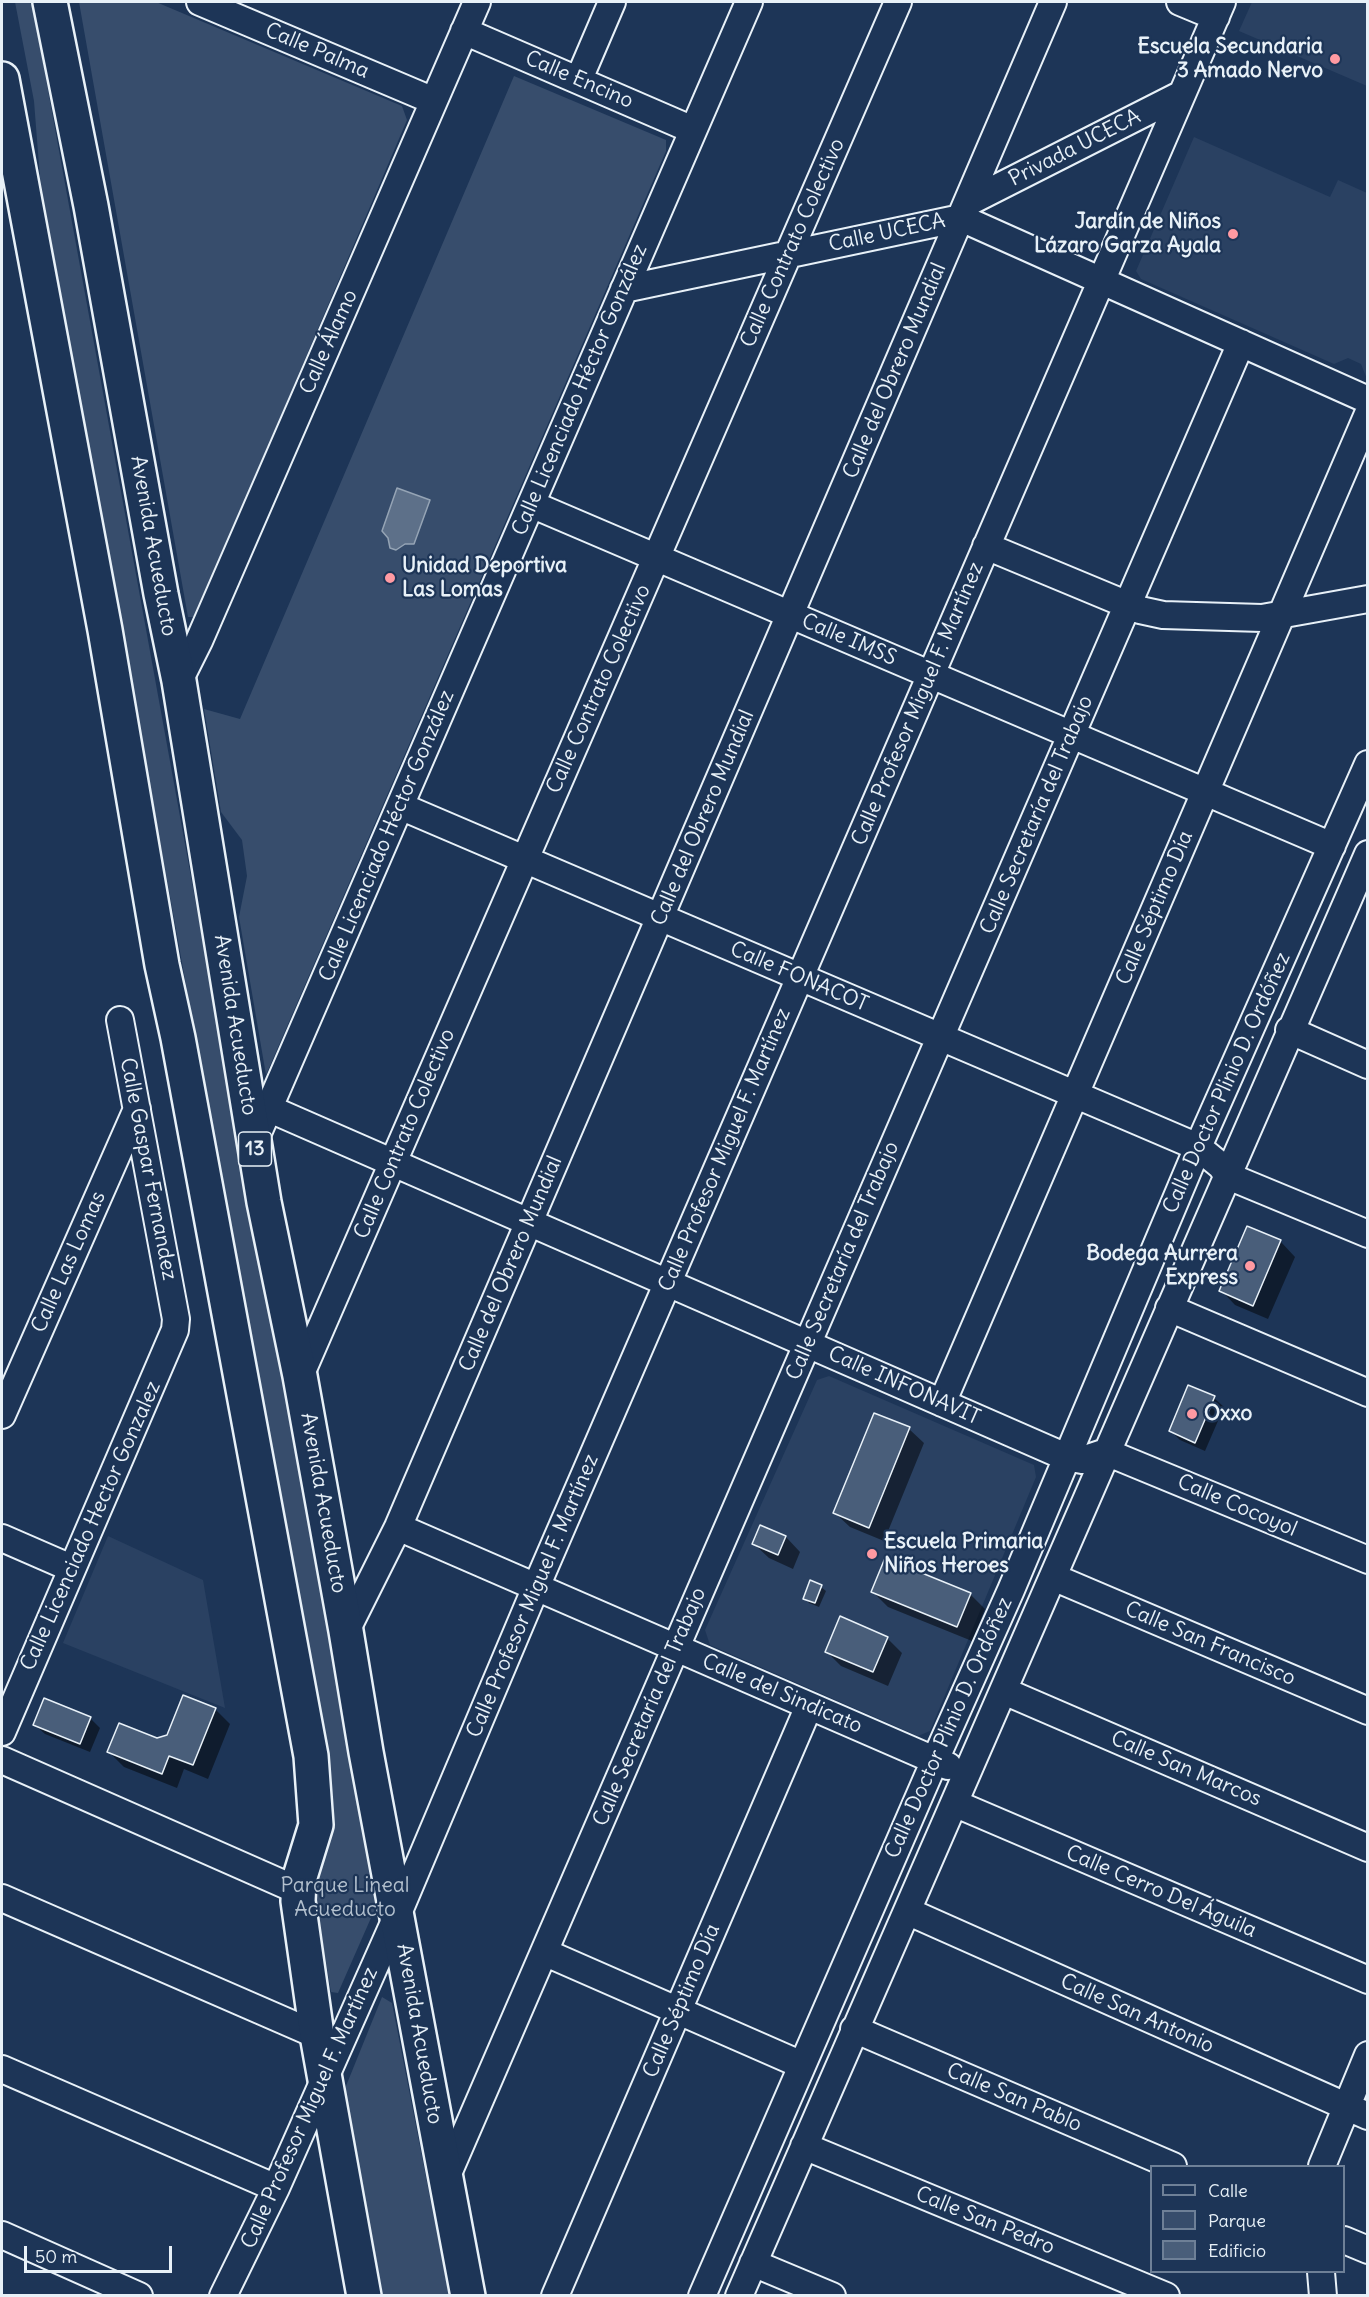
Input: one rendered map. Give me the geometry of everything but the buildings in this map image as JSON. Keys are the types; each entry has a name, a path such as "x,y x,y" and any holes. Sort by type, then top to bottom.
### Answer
{"main road":[{"name":"Avenida Acueducto","path":"50,2 91,206 161,594 258,1104 254,1142 275,1260 300,1376 366,1752 468,2295"},
{"path":"2,78 103,618 162,965 182,1061 311,1756 315,1825 297,1890 317,2035 364,2295"}],"street":[{"name":"Calle Palma","path":"200,2 434,101"},
{"name":"Calle Álamo","path":"179,681 200,641 477,2"},
{"path":"579,79 612,2"},
{"name":"Calle Licenciado Héctor González","path":"258,1104 400,806 749,2"},
{"name":"Calle Contrato Colectivo","path":"300,1376 898,2"},
{"name":"Calle del Obrero Mundial","path":"346,1631 398,1527 1053,2"},
{"path":"1180,2 1219,9"},
{"name":"Calle Profesor Miguel F. Martínez","path":"223,2295 276,2188 397,1916 536,1587 1219,9"},
{"name":"Calle Encino","path":"464,31 693,130"},
{"name":"Privada UCECA","path":"964,210 1182,94"},
{"name":"Calle UCECA","path":"624,289 788,255 964,210 1101,281 1368,400"},
{"name":"Calle Secretaría del Trabajo","path":"446,2178 1241,343"},
{"name":"Calle Séptimo Día","path":"942,1403 1368,414"},
{"name":"Calle IMSS","path":"531,504 1205,792 1327,857"},
{"path":"986,546 1128,605 1151,613 1172,616 1250,619 1368,599"},
{"name":"Calle Doctor Plinio D. Ordóñez","path":"702,2295 934,1760 1011,1590 1198,1148 1368,764"},
{"name":"Calle FONACOT","path":"400,806 1198,1148 1212,1158 1228,1176"},
{"name":"Calle Doctor Plinio D. Ordóñez","path":"739,2295 1004,1691 1168,1308 1228,1176 1289,1030 1358,901 1368,854"},
{"path":"1327,857 1358,901"},
{"name":"Calle Gaspar Fernandez","path":"120,1020 176,1319"},
{"path":"1289,1030 1368,1065"},
{"name":"Calle INFONAVIT","path":"258,1104 1066,1457"},
{"name":"Calle Las Lomas","path":"2,1415 137,1109"},
{"path":"1228,1176 1368,1234"},
{"path":"1168,1308 1368,1393"},
{"name":"Calle Licenciado Hector Gonzalez","path":"2,1732 71,1568 173,1338 176,1319"},
{"path":"1066,1457 1082,1460 1106,1452"},
{"name":"Calle Cocoyol","path":"1106,1452 1368,1560"},
{"name":"Calle del Sindicato","path":"398,1527 966,1774"},
{"path":"2,1538 71,1568"},
{"name":"Calle San Francisco","path":"1053,1577 1368,1711"},
{"path":"1011,1590 1041,1604"},
{"name":"Calle San Marcos","path":"1004,1691 1368,1848"},
{"name":"Calle Séptimo Día","path":"555,2295 809,1706"},
{"path":"2,1760 297,1890"},
{"name":"Calle Cerro Del Águila","path":"954,1803 1368,1980"},
{"path":"2,1898 317,2035"},
{"name":"Calle San Antonio","path":"907,1911 1356,2111"},
{"path":"544,1952 802,2065"},
{"name":"Calle San Pablo","path":"854,2029 1171,2165"},
{"path":"1323,2165 1356,2111 1368,2055"},
{"path":"2,2069 276,2188"},
{"name":"Calle San Pedro","path":"804,2146 1166,2295"},
{"path":"2,2235 139,2295"},
{"path":"1345,2240 1368,2250"},
{"path":"753,2263 832,2295"},
{"path":"1321,2273 1323,2295"}],"shaded area":[{"name":"Escuela Secundaria 3 Amado Nervo","path":"1252,2 1367,2 1367,86 1239,31"},
{"name":"Jardín de Niños Lázaro Garza Ayala","path":"1194,137 1330,197 1338,180 1367,193 1367,379 1361,364 1348,358 1334,364 1141,279 1136,271"},
{"path":"397,488 430,500 414,544 405,544 396,550 390,548 388,538 382,531"},
{"name":"Escuela Primaria Niños Heroes","path":"829,1376 1034,1465 1036,1477 930,1731 918,1736 710,1645 705,1630 817,1380"},
{"path":"108,1536 203,1580 225,1708 63,1643"}],"green space":[{"name":"Parque Lineal Acueducto","path":"15,2 32,2 376,1895 374,1911 338,1993 331,1992 315,1896 318,1872 333,1826 331,1786 40,178 34,101"},
{"path":"79,2 156,2 402,106 407,120 195,617 188,617"},
{"name":"Unidad Deportiva Las Lomas","path":"514,76 666,140 666,151 266,1075 239,917 247,876 242,840 221,812 204,709 240,719"},
{"path":"382,1997 392,2003 449,2295 383,2295 345,2093"}],"place":[{"name":"Escuela Secundaria 3 Amado Nervo","path":"1335,59"},
{"name":"Jardín de Niños Lázaro Garza Ayala","path":"1233,234"},
{"name":"Unidad Deportiva Las Lomas","path":"390,578"},
{"name":"Bodega Aurrera Express","path":"1250,1266"},
{"name":"Oxxo","path":"1192,1414"},
{"name":"Escuela Primaria Niños Heroes","path":"872,1554"}]}
